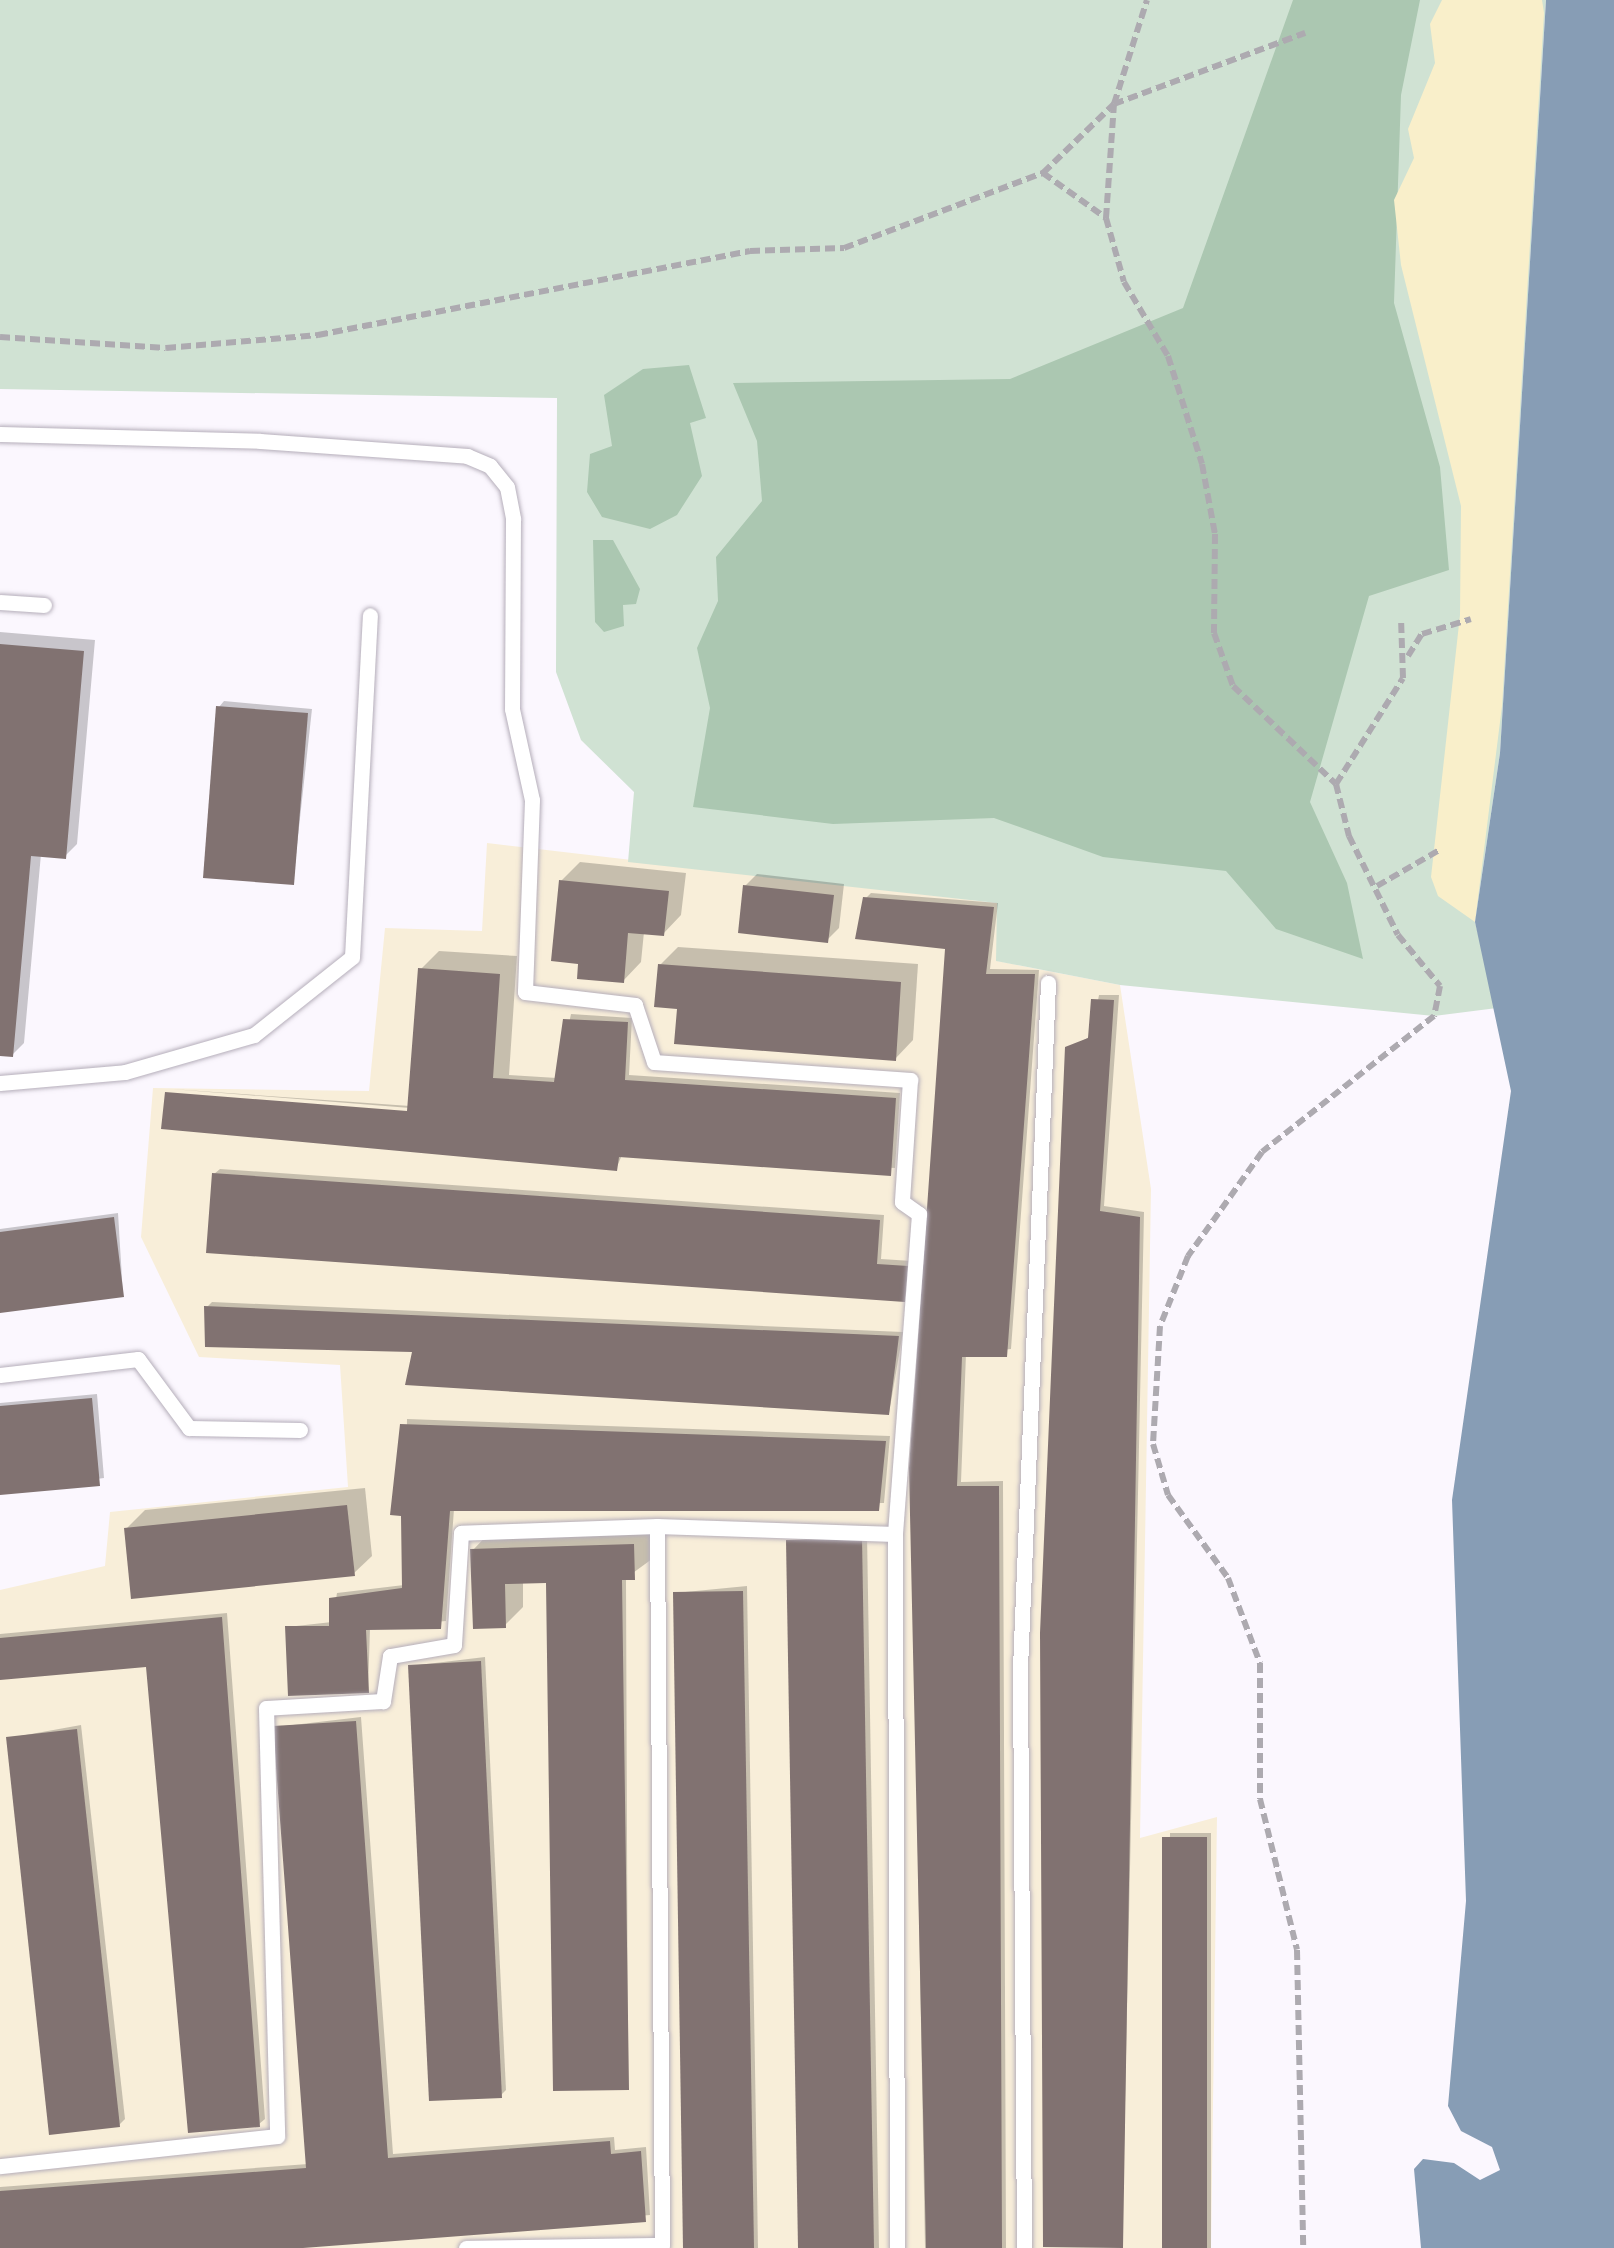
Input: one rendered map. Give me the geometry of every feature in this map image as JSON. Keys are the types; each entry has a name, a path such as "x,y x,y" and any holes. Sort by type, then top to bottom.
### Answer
{"lane":[{"path":"0,434 260,441 345,454 467,456 490,466 507,487 512,519 512,708 532,800 525,992 634,1005 654,1062 910,1080 902,1202 919,1214 895,1534 897,2248"},
{"path":"0,602 44,604"},
{"path":"0,1084 125,1072 254,1035 352,957 370,615"},
{"path":"1024,2248 1020,1668 1048,983"},
{"path":"0,1375 138,1359 189,1428 300,1430"},
{"path":"0,2166 278,2136 266,1708 384,1701 390,1656 454,1645 462,1534 657,1526 895,1534"},
{"path":"466,2248 662,2247 657,1526"}],"path":[{"path":"1148,0 1114,104 1106,218 1124,282 1190,419 1215,534 1214,633 1224,664 1253,710 1336,784 1349,836 1398,935 1435,972 1439,1005 1394,1054 1304,1114 1223,1202 1160,1326 1154,1424 1168,1495 1228,1578 1260,1663 1260,1799 1297,1950 1303,2248"},
{"path":"0,337 166,348 318,335 750,250 844,248 1043,173 1114,104 1305,33"},
{"path":"1043,173 1106,218"},
{"path":"1401,618 1408,657"},
{"path":"1336,784 1422,634 1471,619"},
{"path":"1377,886 1440,849"}],"shaded area":[{"path":"487,843 998,903 997,961 1120,985 1151,1189 1140,1838 1217,1817 1211,2248 0,2248 0,1590 105,1566 110,1512 348,1487 340,1365 199,1357 141,1237 153,1088 369,1091 385,928 482,931"}],"green space":[{"path":"0,0 1546,0 1500,753 1475,922 1497,1008 1434,1016 1120,985 996,961 997,903 628,862 634,792 581,740 556,672 557,398 0,389"},
{"path":"1293,0 1420,0 1401,95 1394,303 1440,467 1449,570 1369,596 1310,802 1347,883 1363,959 1276,929 1226,871 1103,857 994,818 833,824 693,807 710,708 697,648 718,601 716,557 762,501 757,441 733,383 1010,379 1183,308"},
{"path":"689,365 706,418 690,423 702,476 677,515 650,529 602,517 587,492 590,454 612,446 604,395 643,369"},
{"path":"593,540 613,540 640,589 636,604 623,605 624,626 604,632 595,622"}],"sand":[{"path":"1442,0 1542,0 1544,13 1502,706 1475,922 1438,896 1431,877 1460,615 1461,506 1401,265 1394,200 1414,158 1408,129 1435,63 1430,24"}],"water":[{"path":"1546,0 1614,0 1614,2248 1421,2248 1414,2169 1423,2159 1454,2163 1480,2180 1500,2170 1492,2147 1461,2131 1448,2106 1466,1901 1452,1500 1511,1091 1475,922 1500,753"}],"building":[{"path":"0,644 84,651 66,859 31,856 13,1057 0,1056"},
{"path":"216,706 308,713 294,885 203,878"},
{"path":"559,880 669,891 664,936 628,933 624,983 577,979 578,964 551,961"},
{"path":"743,885 834,895 828,943 738,933"},
{"path":"863,897 994,907 986,974 1035,974 1007,1357 962,1357 957,1486 999,1486 1002,2248 926,2248 909,1468 945,949 855,939"},
{"path":"658,964 901,982 896,1061 674,1044 677,1009 654,1007"},
{"path":"418,968 500,974 493,1078 554,1082 563,1019 628,1022 625,1080 896,1098 891,1176 619,1157 617,1171 161,1129 165,1092 407,1111"},
{"path":"1091,999 1114,1000 1100,1211 1140,1217 1123,2248 1043,2247 1040,1633 1065,1047 1088,1038"},
{"path":"212,1173 880,1220 877,1264 908,1266 905,1302 206,1253"},
{"path":"114,1217 124,1297 0,1313 0,1232"},
{"path":"204,1306 899,1336 889,1415 405,1385 412,1352 205,1347"},
{"path":"92,1398 100,1486 0,1495 0,1406"},
{"path":"400,1424 886,1441 879,1511 450,1511 441,1629 366,1630 369,1693 288,1696 285,1626 329,1626 329,1598 402,1588 401,1516 390,1515"},
{"path":"347,1505 355,1576 131,1599 124,1528"},
{"path":"862,1538 874,2248 798,2248 786,1540"},
{"path":"634,1544 635,1580 622,1580 629,2090 553,2091 546,1583 505,1584 506,1628 473,1629 470,1549"},
{"path":"743,1591 754,2248 683,2248 673,1592"},
{"path":"222,1617 260,2127 188,2133 146,1667 0,1680 0,1638"},
{"path":"481,1661 502,2098 429,2101 408,1665"},
{"path":"356,1721 388,2158 610,2141 611,2154 641,2151 646,2222 303,2248 0,2248 0,2191 306,2168 273,1726"},
{"path":"77,1729 120,2127 49,2135 6,1737"},
{"path":"1162,1837 1207,1837 1207,2248 1162,2248"}]}
